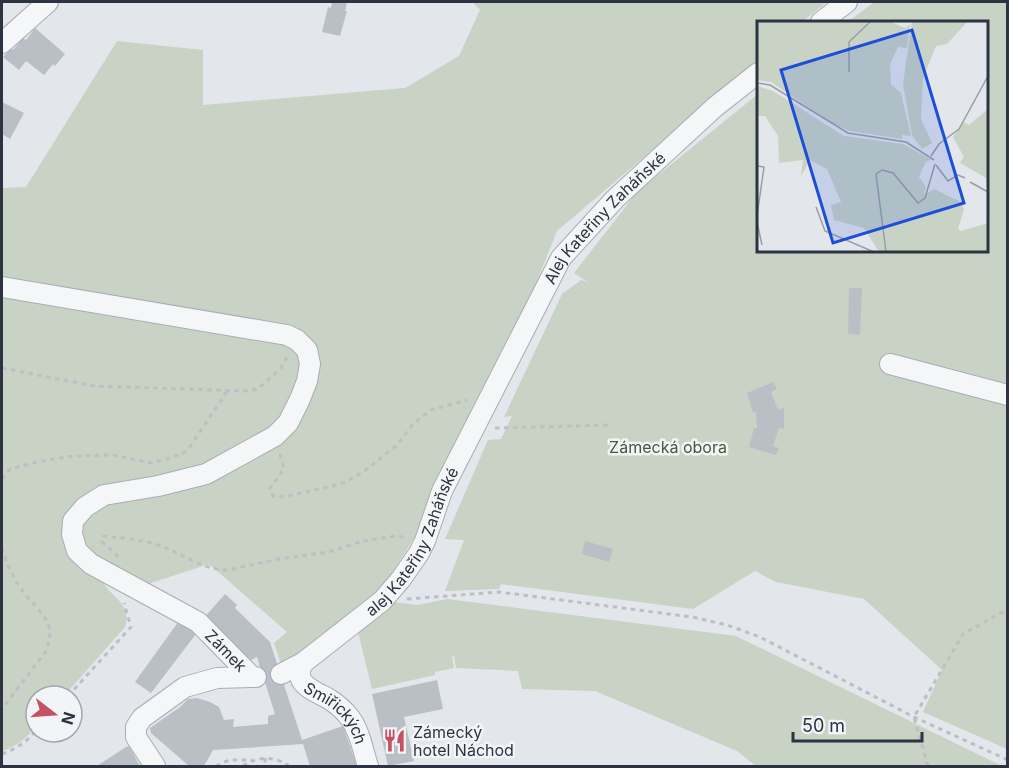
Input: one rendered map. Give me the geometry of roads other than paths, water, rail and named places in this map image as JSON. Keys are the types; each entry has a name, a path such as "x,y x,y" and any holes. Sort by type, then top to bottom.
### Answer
{"street":[{"path":"2,43 48,2"},
{"path":"822,21 847,2"},
{"name":"Alej Kateřiny Zaháňské","path":"490,397 561,258 615,199 715,107 757,75"},
{"name":"Zámek","path":"2,287 287,335 297,340 307,350 310,364 307,381 288,423 274,436 206,474 158,486 104,495 85,507 73,521 72,534 77,551 91,564 198,622 254,677 217,678 185,687 142,718 136,727 136,738 155,766"},
{"path":"890,364 1008,395"},
{"name":"alej Kateřiny Zaháňské","path":"304,662 382,601 401,579 425,541 442,491 490,397"},
{"path":"281,674 304,662"},
{"name":"Smiřických","path":"304,662 300,670 304,684 335,703 350,718 356,728 368,766"}],"place":[{"name":"Zámecký hotel Náchod","path":"395,741"}],"park label":[{"name":"Zámecká obora","path":"668,447"}]}
